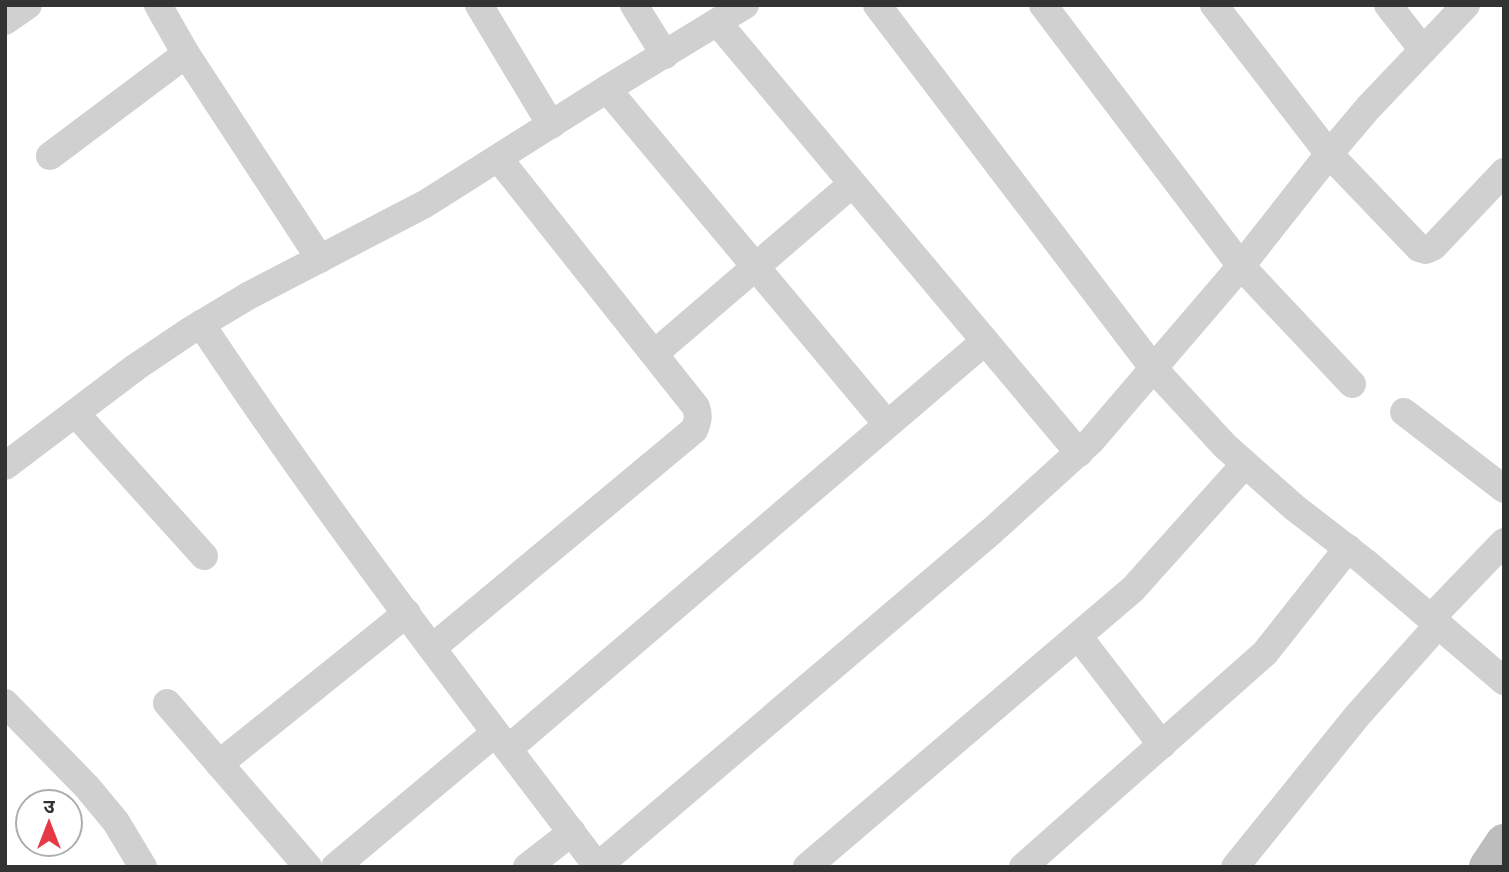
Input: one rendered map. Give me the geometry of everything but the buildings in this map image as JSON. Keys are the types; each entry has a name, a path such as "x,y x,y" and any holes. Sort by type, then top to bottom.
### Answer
{"street":[{"path":"5,21 28,5"},
{"path":"159,5 186,54 320,259"},
{"path":"479,5 551,125"},
{"path":"634,5 664,55"},
{"path":"5,466 136,368 201,324 248,296 425,204 745,5"},
{"path":"877,5 1154,369 1245,464 1504,681"},
{"path":"1043,5 1241,266 1352,384"},
{"path":"1214,5 1329,154 1413,244 1426,250 1433,247 1504,172"},
{"path":"1388,5 1423,50"},
{"path":"201,324 254,404 432,648 598,867 993,530 1079,453 1241,266 1329,154 1466,5"},
{"path":"718,23 1079,453"},
{"path":"50,156 186,54"},
{"path":"607,89 887,424"},
{"path":"432,648 694,430 699,414 499,159"},
{"path":"654,354 852,184"},
{"path":"335,867 502,741 984,342"},
{"path":"1404,412 1504,489"},
{"path":"76,414 204,556"},
{"path":"807,867 1152,570 1245,464"},
{"path":"1235,867 1357,716 1504,542"},
{"path":"1023,867 1265,653 1348,548"},
{"path":"219,764 407,613"},
{"path":"1078,636 1163,745"},
{"path":"5,703 87,787 116,822 143,867"},
{"path":"167,703 308,867"},
{"path":"527,867 572,832"},
{"path":"1488,867 1504,843"}]}
